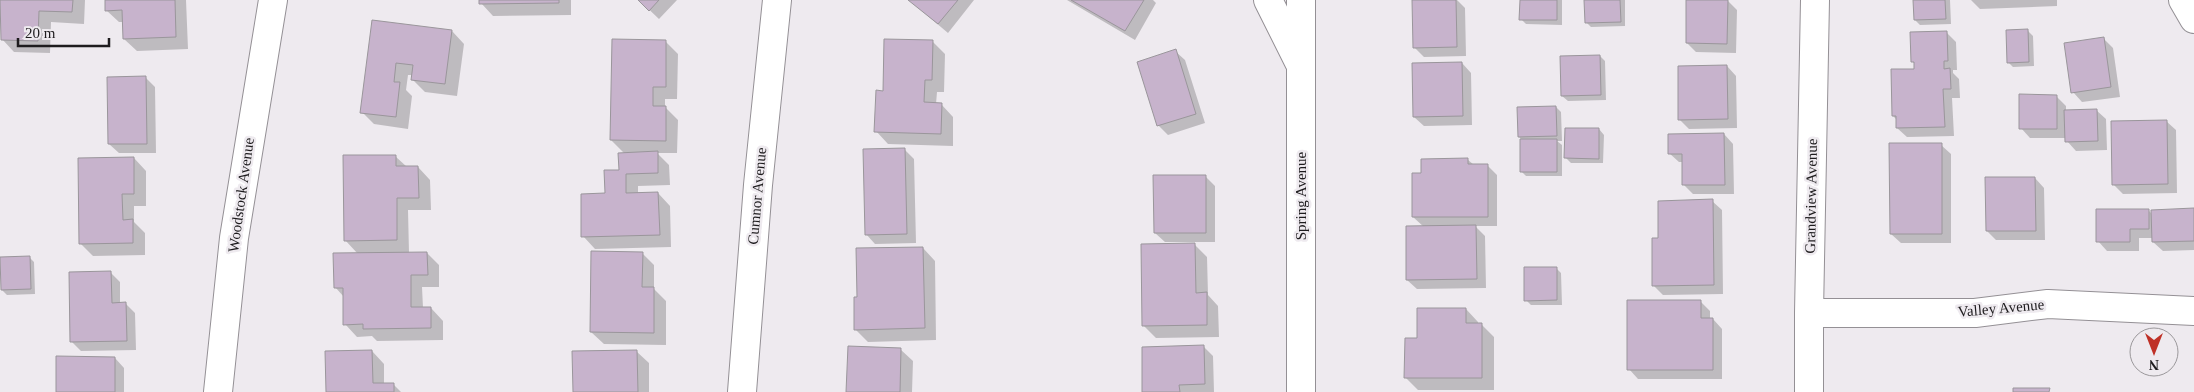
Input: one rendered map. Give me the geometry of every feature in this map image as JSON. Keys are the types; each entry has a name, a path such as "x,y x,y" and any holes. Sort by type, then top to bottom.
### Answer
{"street":[{"name":"Woodstock Avenue","path":"218,392 234,238 273,0"},
{"name":"Cumnor Avenue","path":"742,392 757,194 778,0"},
{"path":"1268,0 1302,68"},
{"name":"Spring Avenue","path":"1301,0 1301,392"},
{"name":"Grandview Avenue","path":"1809,392 1815,0"},
{"path":"2183,0 2194,19"},
{"name":"Valley Avenue","path":"1809,313 1975,313 2048,304 2194,311"}],"building":[{"path":"0,0 73,0 72,12 39,11 38,41 1,40"},
{"path":"105,0 175,0 176,37 123,39 122,10 105,11"},
{"path":"479,0 559,0 559,3 479,4"},
{"path":"638,0 659,0 649,11"},
{"path":"908,0 958,0 938,24"},
{"path":"1071,0 1144,0 1125,31"},
{"path":"1412,0 1456,0 1457,47 1413,48"},
{"path":"1520,0 1557,0 1557,20 1519,20"},
{"path":"1584,0 1620,0 1621,22 1585,23"},
{"path":"1686,0 1728,0 1727,44 1686,43"},
{"path":"1913,0 1945,0 1946,19 1914,20"},
{"path":"372,20 452,30 445,84 411,80 413,65 396,63 394,82 400,82 396,117 360,113"},
{"path":"2028,29 2029,62 2007,63 2006,30"},
{"path":"1947,31 1948,61 1944,61 1944,69 1950,68 1951,89 1943,89 1945,127 1896,128 1896,116 1892,116 1891,69 1914,69 1914,62 1911,62 1910,32"},
{"path":"2104,37 2111,87 2071,93 2064,43"},
{"path":"612,39 666,40 666,87 653,87 653,106 666,106 666,141 610,140"},
{"path":"884,39 933,40 932,80 925,80 924,102 942,103 941,134 874,132 876,90 883,91"},
{"path":"1176,49 1196,114 1157,126 1137,62"},
{"path":"1600,55 1601,95 1561,96 1560,56"},
{"path":"1462,62 1463,116 1413,117 1412,63"},
{"path":"1727,65 1728,119 1678,120 1678,66"},
{"path":"146,76 147,144 108,144 107,77"},
{"path":"2019,94 2057,95 2057,129 2019,129"},
{"path":"1556,106 1557,136 1518,137 1517,107"},
{"path":"2097,109 2098,141 2065,142 2064,110"},
{"path":"2167,120 2168,184 2112,185 2111,121"},
{"path":"1565,128 1599,128 1599,159 1564,158"},
{"path":"1724,133 1725,185 1682,185 1682,154 1668,154 1668,134"},
{"path":"1520,139 1557,139 1557,172 1520,172"},
{"path":"1889,143 1942,143 1942,234 1890,234"},
{"path":"905,148 907,234 865,235 863,149"},
{"path":"658,151 658,173 626,174 626,193 658,192 660,235 581,237 581,194 605,193 604,170 619,170 618,153"},
{"path":"343,155 396,155 396,166 418,166 419,198 397,198 397,240 344,241"},
{"path":"134,157 134,194 122,194 123,220 133,219 133,243 79,244 78,158"},
{"path":"1468,158 1468,164 1488,164 1488,217 1412,217 1412,173 1421,173 1421,159"},
{"path":"1153,175 1206,175 1206,233 1154,233"},
{"path":"1985,177 2035,177 2036,231 1986,231"},
{"path":"1713,199 1714,285 1652,286 1652,238 1658,238 1658,201"},
{"path":"2194,208 2194,241 2152,242 2151,210"},
{"path":"2096,209 2149,209 2149,229 2130,229 2130,242 2096,242"},
{"path":"1476,225 1477,279 1406,280 1406,226"},
{"path":"1195,243 1196,293 1207,292 1207,325 1142,326 1141,244"},
{"path":"923,247 925,328 854,330 854,297 857,297 856,248"},
{"path":"591,251 643,252 642,287 654,287 654,333 590,332"},
{"path":"427,252 428,275 411,275 411,307 431,307 431,328 363,329 363,324 343,325 343,288 334,288 333,253"},
{"path":"30,256 31,289 1,290 0,257"},
{"path":"1524,267 1557,267 1557,300 1524,301"},
{"path":"111,271 112,303 126,302 127,341 70,342 69,272"},
{"path":"1627,300 1701,300 1701,318 1713,318 1713,370 1627,370"},
{"path":"1417,308 1466,308 1466,323 1482,323 1482,378 1404,378 1405,338 1417,338"},
{"path":"1204,345 1205,384 1179,385 1180,392 1142,392 1142,347"},
{"path":"848,346 901,348 900,392 846,392"},
{"path":"372,350 373,383 394,383 394,392 326,392 325,351"},
{"path":"637,350 638,392 573,392 572,351"},
{"path":"56,356 115,357 115,392 56,392"},
{"path":"2013,388 2050,388 2049,392 2013,392"}]}
